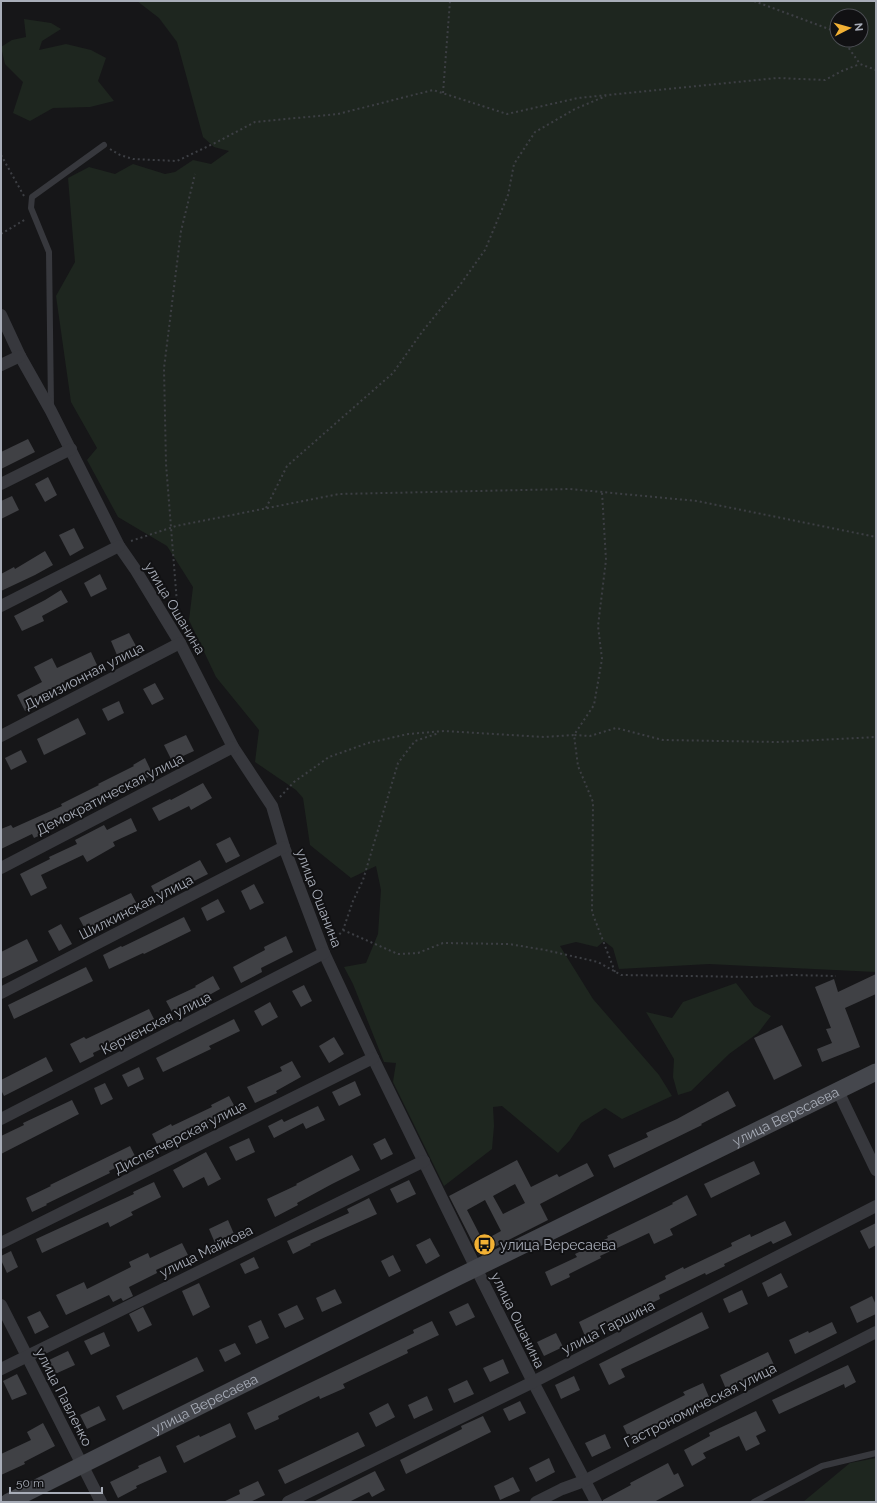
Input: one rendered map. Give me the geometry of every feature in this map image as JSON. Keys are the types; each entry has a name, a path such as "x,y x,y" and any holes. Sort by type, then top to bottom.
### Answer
{"street":[{"name":"улица Ошанина","path":"1,315 20,356 51,411 119,546 135,569 180,643 234,747 272,806 284,847 324,954 373,1058 532,1382 596,1502"},
{"path":"1,365 20,356"},
{"path":"1,484 70,449"},
{"path":"1,606 119,546"},
{"name":"Дивизионная улица","path":"1,736 180,643"},
{"name":"Демократическая улица","path":"1,868 234,747"},
{"name":"Шилкинская улица","path":"1,993 284,847"},
{"name":"Керченская улица","path":"1,1119 324,954"},
{"name":"Диспетчерская улица","path":"1,1243 373,1058"},
{"name":"улица Вересаева","path":"8,1502 476,1268 876,1072"},
{"path":"838,1091 876,1170"},
{"name":"улица Майкова","path":"1,1369 424,1161"},
{"name":"улица Гаршина","path":"288,1502 532,1382 876,1206"},
{"name":"улица Павленко","path":"1,1305 101,1502"},
{"name":"Гастрономическая улица","path":"536,1502 562,1488 584,1481 876,1332"}],"lane":[{"path":"51,411 49,252 31,208 32,197 104,145"},
{"path":"754,1502 822,1466 876,1453"}],"path":[{"path":"443,93 450,1"},
{"path":"754,1 829,29"},
{"path":"849,48 860,64 876,70"},
{"path":"104,145 120,155 133,159 177,161 255,122 338,114 433,90 507,114 578,98 777,78 825,80 860,64"},
{"path":"266,508 287,466 393,373 422,332 481,256 508,196 514,164 535,132 575,109 609,95"},
{"path":"1,155 31,208 27,218 1,234"},
{"path":"178,620 166,464 164,368 181,231 195,174"},
{"path":"119,546 172,528 339,494 570,489 698,501 876,537"},
{"path":"602,492 606,560 598,626 602,659 594,705 574,735 578,766 593,802 592,912 615,972"},
{"path":"272,806 294,782 329,757 368,743 408,734 444,731 544,737 574,735 590,736 616,728 663,740 778,742 876,737"},
{"path":"324,954 343,930 353,901 363,880 398,763 415,741 444,731"},
{"path":"343,930 398,954 418,953 443,943 509,944 545,950 598,962 621,975 755,977 790,975 836,976"}],"shaded area":[{"path":"137,1 876,1 876,972 709,964 619,969 613,948 604,941 597,947 576,942 560,946 593,999 659,1075 672,1096 622,1119 605,1108 581,1123 570,1140 558,1153 502,1106 493,1107 494,1126 492,1149 444,1186 393,1082 396,1063 384,1062 353,984 344,967 366,963 378,934 381,890 376,866 351,878 310,845 303,798 296,790 255,762 259,730 216,677 189,620 193,587 167,546 118,517 87,460 97,448 71,402 56,296 75,262 68,178 89,167 115,174 133,164 165,174 175,172 193,160 211,164 229,151 214,147 203,137 177,42 159,18"},
{"path":"24,19 51,23 61,29 42,41 39,50 66,44 91,50 106,58 98,81 114,101 90,107 53,108 30,121 13,113 23,82 5,64 1,47 12,40 26,37"},
{"path":"736,983 754,1006 771,1016 758,1033 729,1054 691,1091 678,1095 673,1077 674,1059 646,1012 672,1018 683,1002"},
{"path":"876,1458 876,1502 803,1502 850,1463"}],"building":[{"path":"28,439 35,452 1,469 1,452"},
{"path":"48,477 57,495 45,502 35,484"},
{"path":"12,496 19,510 1,519 1,501"},
{"path":"74,528 84,548 70,556 59,535"},
{"path":"45,551 53,565 1,591 1,574 14,567 15,569"},
{"path":"100,574 107,589 91,597 84,583"},
{"path":"61,590 68,602 42,616 44,621 22,631 14,616"},
{"path":"129,633 136,646 117,655 111,641"},
{"path":"91,652 97,665 33,698 37,705 25,711 17,695 42,682 34,667 52,658 57,668"},
{"path":"155,683 164,699 152,705 143,689"},
{"path":"119,701 124,713 108,721 102,709"},
{"path":"78,718 86,734 44,755 37,739"},
{"path":"186,735 194,751 172,761 164,745"},
{"path":"21,750 27,762 11,770 5,758"},
{"path":"145,758 153,775 89,806 91,809 56,826 56,828 34,838 32,834 1,849 1,829 11,825 13,828 62,806 61,804 134,766 133,765"},
{"path":"203,783 212,798 191,810 189,806 159,821 152,808"},
{"path":"131,818 137,831 113,842 115,846 87,862 83,855 41,875 47,888 31,896 20,874 50,859 49,857 77,844 75,840 104,825 107,830"},
{"path":"230,837 240,856 226,863 216,844"},
{"path":"200,860 208,874 186,885 185,884 158,899 151,886"},
{"path":"254,884 264,903 250,910 241,891"},
{"path":"131,893 139,908 89,936 79,918"},
{"path":"218,899 225,912 207,921 201,908"},
{"path":"184,917 191,931 109,969 103,955"},
{"path":"61,924 72,944 59,951 48,931"},
{"path":"286,936 293,952 261,968 262,972 241,983 233,967 265,950 264,947"},
{"path":"27,939 38,961 1,979 1,952"},
{"path":"86,967 93,981 14,1019 8,1005"},
{"path":"876,974 876,994 845,1008 860,1047 822,1062 817,1049 832,1043 826,1029 831,1028 815,987 834,979 838,992"},
{"path":"213,976 220,989 202,999 202,997 172,1012 166,1001 196,987 195,986"},
{"path":"304,985 312,1001 301,1007 292,991"},
{"path":"270,1002 278,1017 262,1026 254,1011"},
{"path":"149,1009 154,1019 121,1036 122,1039 93,1053 94,1056 80,1063 70,1044 84,1037 86,1039"},
{"path":"234,1019 240,1031 209,1046 211,1049 163,1072 156,1058"},
{"path":"782,1025 802,1066 774,1080 754,1038"},
{"path":"334,1037 344,1054 329,1063 319,1046"},
{"path":"46,1057 53,1071 4,1096 1,1090 1,1080"},
{"path":"292,1061 301,1077 276,1091 277,1093 255,1103 247,1087 282,1071 280,1067"},
{"path":"139,1067 144,1079 128,1087 122,1075"},
{"path":"355,1081 361,1095 339,1106 332,1092"},
{"path":"105,1083 113,1099 101,1105 94,1088"},
{"path":"728,1091 736,1106 701,1124 702,1125 614,1168 608,1155 648,1137 646,1133 677,1119"},
{"path":"229,1096 236,1109 159,1148 152,1134 171,1124 172,1126 212,1107 211,1105"},
{"path":"72,1100 79,1114 1,1154 1,1136 24,1125 23,1123"},
{"path":"318,1106 325,1120 306,1129 303,1123 274,1138 268,1126 282,1119 284,1122"},
{"path":"249,1138 255,1152 236,1161 229,1147"},
{"path":"385,1138 393,1154 381,1160 373,1144"},
{"path":"130,1146 136,1158 109,1171 110,1173 32,1212 26,1198"},
{"path":"206,1152 221,1179 208,1186 204,1177 183,1188 173,1170"},
{"path":"352,1155 360,1170 297,1203 298,1205 275,1217 267,1199 297,1185 296,1184"},
{"path":"517,1160 531,1187 557,1174 559,1177 587,1163 594,1176 540,1204 548,1220 479,1255 449,1196","holes":["515,1184 525,1203 503,1214 493,1196","485,1200 501,1231 483,1241 467,1210"]},
{"path":"754,1161 760,1174 711,1198 704,1184"},
{"path":"409,1180 416,1194 397,1203 390,1189"},
{"path":"154,1182 161,1197 131,1212 133,1215 110,1227 108,1222 42,1253 36,1239 134,1194 133,1192"},
{"path":"687,1195 697,1215 670,1229 673,1235 654,1244 649,1233 600,1256 601,1258 569,1274 570,1277 551,1286 545,1272 577,1257 575,1254 608,1238 607,1236 673,1204 672,1203"},
{"path":"369,1198 377,1214 310,1244 311,1245 293,1254 287,1241 349,1213 347,1209"},
{"path":"228,1220 234,1234 215,1243 209,1229"},
{"path":"785,1221 792,1235 773,1244 771,1241 724,1264 725,1266 706,1275 705,1273 659,1295 660,1299 585,1336 579,1322 666,1279 665,1276 683,1267 684,1269 732,1246 731,1243 750,1234 751,1237"},
{"path":"876,1223 876,1245 869,1249 860,1231"},
{"path":"430,1238 440,1256 426,1264 416,1245"},
{"path":"182,1243 188,1255 156,1270 157,1273 129,1287 133,1296 123,1301 121,1298 113,1302 109,1295 66,1315 56,1295 84,1282 87,1289 131,1267 129,1262 148,1253 150,1258"},
{"path":"11,1251 18,1267 7,1273 1,1260 1,1256"},
{"path":"393,1255 401,1271 389,1277 381,1261"},
{"path":"254,1257 259,1268 245,1274 240,1264"},
{"path":"781,1273 788,1287 768,1297 762,1283"},
{"path":"199,1283 210,1307 193,1316 182,1291"},
{"path":"335,1289 342,1303 322,1312 316,1298"},
{"path":"742,1290 748,1304 729,1313 723,1299"},
{"path":"872,1296 876,1305 876,1314 857,1323 850,1307"},
{"path":"468,1303 475,1317 456,1326 449,1312"},
{"path":"297,1305 304,1319 285,1328 278,1314"},
{"path":"143,1307 152,1325 138,1332 129,1314"},
{"path":"40,1311 49,1327 35,1334 27,1317"},
{"path":"702,1312 709,1328 621,1369 625,1377 609,1385 599,1364"},
{"path":"261,1320 269,1338 256,1344 248,1326"},
{"path":"432,1321 439,1335 407,1350 408,1353 343,1384 345,1388 320,1399 319,1396 278,1416 279,1419 255,1430 247,1413 414,1333 413,1330"},
{"path":"832,1322 837,1333 795,1354 789,1340 808,1331 809,1333"},
{"path":"104,1332 110,1346 91,1355 84,1341"},
{"path":"556,1333 563,1347 544,1356 537,1342"},
{"path":"235,1343 241,1354 225,1362 219,1350"},
{"path":"68,1351 75,1365 55,1374 49,1360"},
{"path":"768,1352 774,1365 726,1389 720,1375"},
{"path":"197,1357 204,1371 123,1410 116,1396"},
{"path":"503,1359 509,1373 490,1382 483,1368"},
{"path":"848,1365 856,1382 845,1388 844,1384 779,1414 772,1400"},
{"path":"17,1374 27,1394 12,1400 3,1381"},
{"path":"574,1376 580,1390 561,1399 555,1385"},
{"path":"467,1380 474,1394 454,1403 448,1389"},
{"path":"703,1383 709,1397 680,1411 682,1414 648,1429 649,1431 630,1440 623,1426 685,1395 683,1392"},
{"path":"427,1396 433,1410 414,1419 408,1405"},
{"path":"520,1401 526,1413 509,1421 503,1409"},
{"path":"388,1403 395,1417 376,1427 369,1413"},
{"path":"99,1406 106,1420 87,1429 80,1415"},
{"path":"756,1411 766,1431 756,1436 760,1444 746,1451 739,1436 703,1453 706,1458 692,1466 684,1450 710,1436 709,1433"},
{"path":"483,1416 491,1432 406,1474 400,1460 462,1429 461,1426"},
{"path":"43,1423 55,1446 24,1462 25,1464 1,1475 1,1454 31,1440 27,1432"},
{"path":"230,1423 236,1437 184,1463 176,1446"},
{"path":"358,1432 365,1446 285,1484 278,1470"},
{"path":"605,1434 611,1448 592,1457 585,1443"},
{"path":"160,1456 167,1472 136,1486 137,1488 118,1498 110,1482 139,1468 138,1466"},
{"path":"549,1458 555,1472 536,1482 529,1468"},
{"path":"668,1463 674,1475 678,1473 684,1486 654,1502 603,1502 603,1500 631,1485 630,1483"},
{"path":"375,1471 385,1490 372,1497 369,1492 349,1502 313,1502"},
{"path":"513,1477 520,1491 500,1500 494,1486"},
{"path":"258,1481 265,1495 250,1502 223,1502 240,1494 239,1490"}],"place":[{"name":"улица Вересаева","path":"485,1245"}]}
